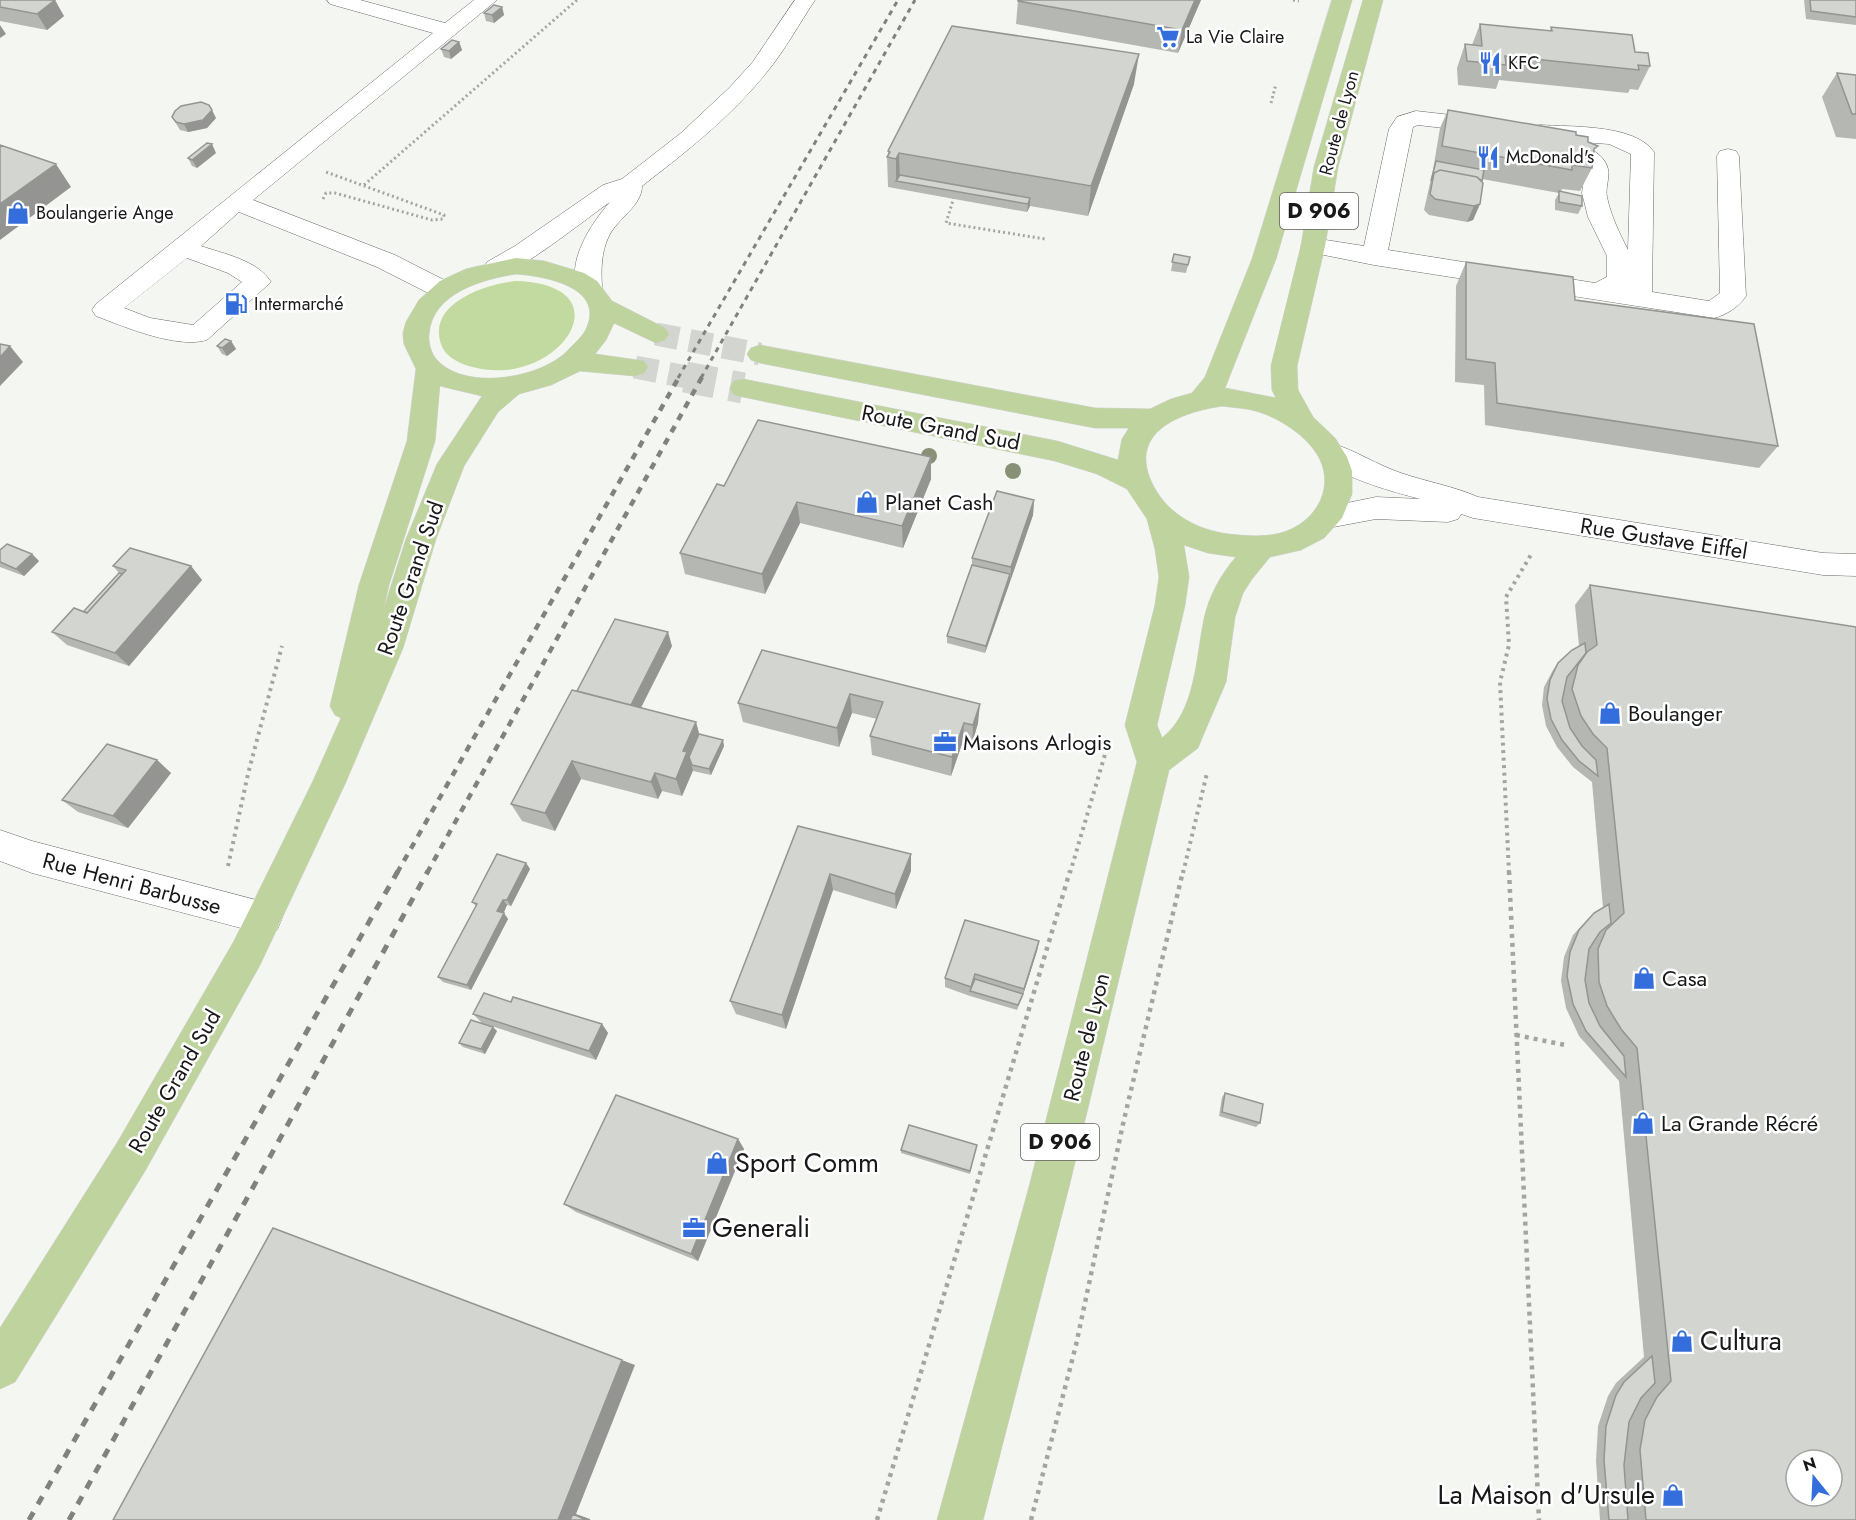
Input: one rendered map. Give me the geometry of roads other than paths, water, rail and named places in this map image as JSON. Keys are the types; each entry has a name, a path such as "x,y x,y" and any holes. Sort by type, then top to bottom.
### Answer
{"main road":[{"name":"Route de Lyon","path":"1202,399 1217,380 1264,259 1342,0"},
{"name":"Route de Lyon","path":"1302,421 1285,390 1284,366 1313,246 1326,167 1373,0"},
{"path":"595,297 601,325 573,361 546,376 512,385 470,385 442,377 429,369 419,354 416,331 426,307 443,290 460,280 496,268 525,266 552,270 656,334"},
{"name":"Route Grand Sud","path":"760,354 1095,418 1153,419"},
{"path":"573,361 635,367"},
{"name":"Route Grand Sud","path":"328,784 374,585 421,441 429,369"},
{"name":"Route Grand Sud","path":"0,1367 131,1157 264,918 328,784 387,648 421,539 451,464 488,405 512,385"},
{"name":"Route Grand Sud","path":"743,388 1057,451 1107,467 1134,481"},
{"path":"1161,518 1206,542 1261,548 1299,539 1319,528 1328,518 1339,486 1337,465 1331,453 1302,421 1259,403 1223,397 1202,399 1171,409 1153,419 1141,430 1131,452 1130,462 1134,481 1161,518 1170,549 1174,577 1170,606 1141,725 1154,762 1186,738 1210,682 1220,617 1229,590 1240,571 1261,548"},
{"name":"Route de Lyon","path":"960,1520 1048,1187 1154,762"}],"street":[{"path":"338,0 449,31"},
{"path":"184,248 237,267 258,282 198,333 146,326 105,310 487,0"},
{"path":"496,268 524,252 601,196 630,184 689,138 737,93 778,42 804,0"},
{"path":"1374,257 1400,129 1405,122 1416,118 1466,124 1483,133 1621,140 1635,144 1643,152 1639,298"},
{"path":"1513,134 1579,152 1594,162 1617,187 1624,200 1618,211 1600,217"},
{"path":"1313,246 1714,310 1733,296 1728,156"},
{"path":"1594,162 1597,171 1594,194 1600,217 1619,256 1619,281 1596,292"},
{"path":"595,297 588,264 592,244 597,232 630,194 630,184"},
{"path":"236,202 386,261 443,290"},
{"name":"Rue Gustave Eiffel","path":"1331,453 1363,470 1398,483 1447,495 1473,507 1823,564 1856,565"},
{"name":"Rue Gustave Eiffel","path":"1328,518 1376,508 1444,512 1473,507"},
{"name":"Rue Henri Barbusse","path":"0,845 32,856 264,918"}],"tunnel":[{"path":"656,334 760,354"},
{"path":"635,367 692,378"},
{"path":"685,377 743,388"}],"railway":[{"path":"678,378 898,0"},
{"path":"701,378 915,0"},
{"path":"397,873 679,377"},
{"path":"427,873 702,377"},
{"path":"29,1520 398,871"},
{"path":"69,1520 428,871"}],"place":[{"name":"La Vie Claire","path":"1168,37"},
{"name":"KFC","path":"1490,63"},
{"name":"McDonald's","path":"1488,157"},
{"name":"Boulangerie Ange","path":"18,213"},
{"name":"Intermarché","path":"236,304"},
{"name":"Planet Cash","path":"867,502"},
{"name":"Boulanger","path":"1610,713"},
{"name":"Maisons Arlogis","path":"945,742"},
{"name":"Casa","path":"1644,978"},
{"name":"La Grande Récré","path":"1643,1123"},
{"name":"Sport Comm","path":"717,1163"},
{"name":"Generali","path":"694,1228"},
{"name":"Cultura","path":"1682,1341"},
{"name":"La Maison d'Ursule","path":"1673,1495"}]}
